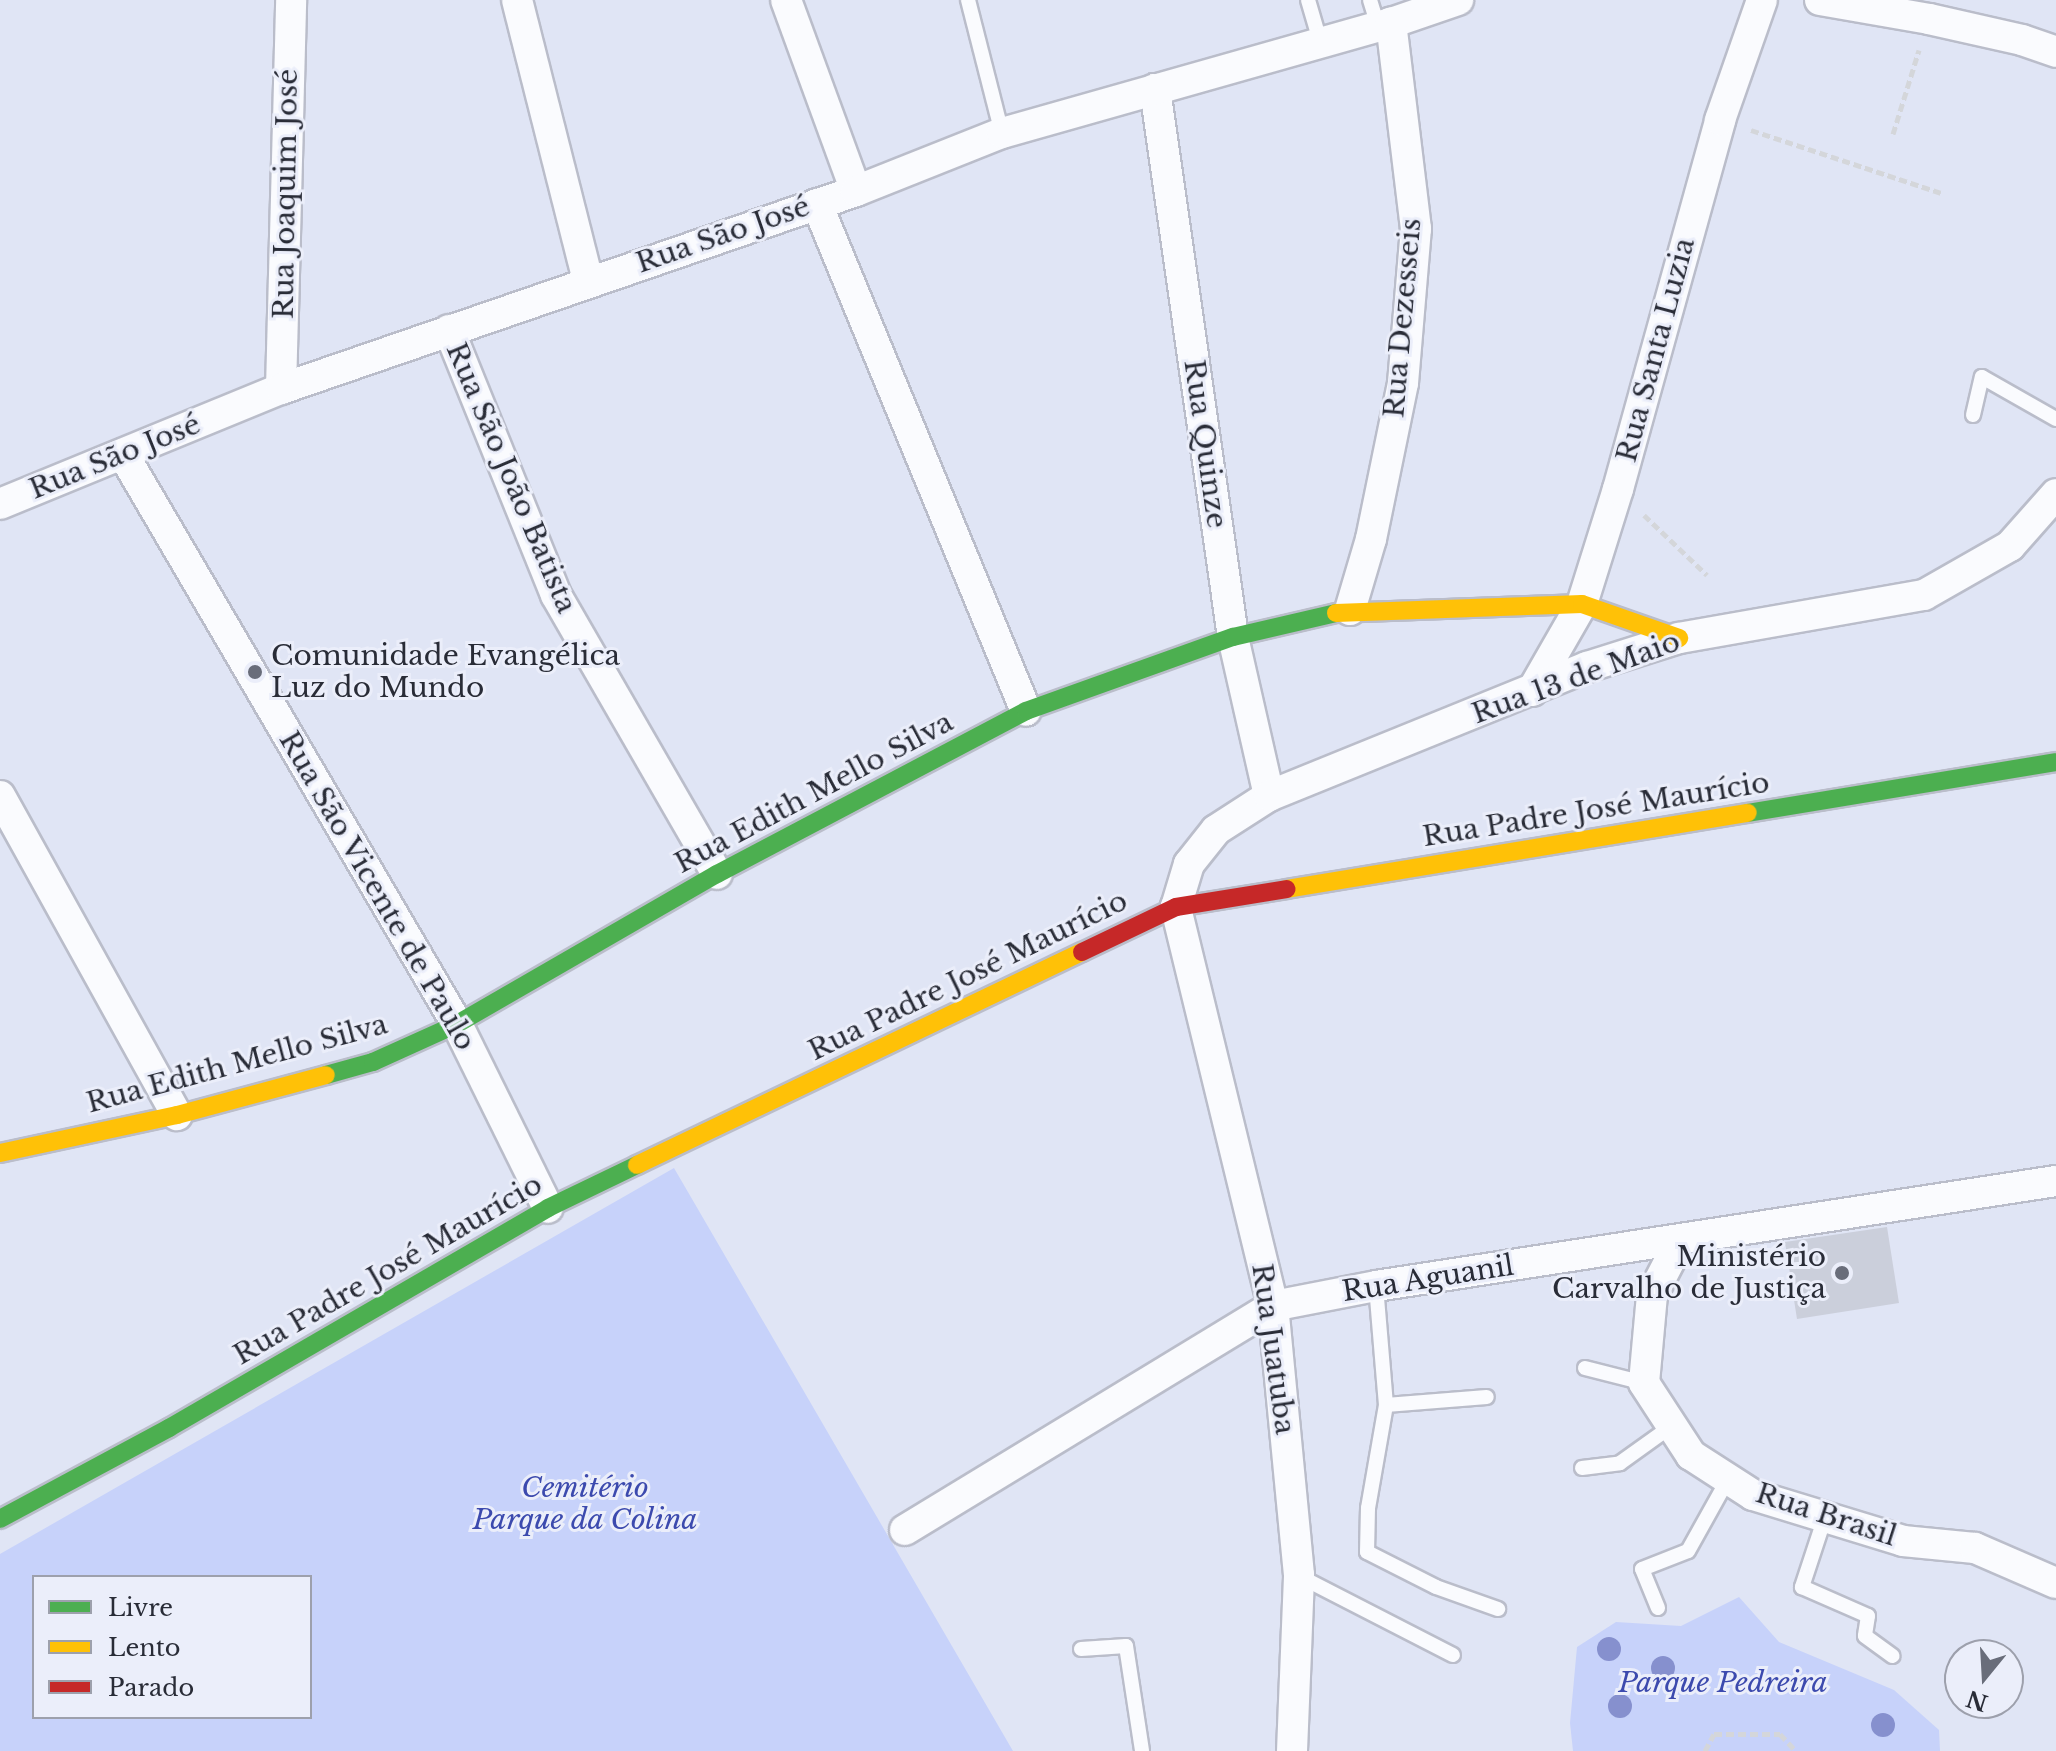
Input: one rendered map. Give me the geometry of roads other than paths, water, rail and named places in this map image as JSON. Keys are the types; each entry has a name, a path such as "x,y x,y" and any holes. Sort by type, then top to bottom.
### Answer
{"street":[{"name":"Rua Joaquim José","path":"281,389 291,0"},
{"path":"517,0 588,281"},
{"path":"786,0 856,191"},
{"name":"Rua São José","path":"0,504 281,389 856,191 1002,133 1320,41 1380,16 1458,0"},
{"name":"Rua Santa Luzia","path":"1532,691 1582,604 1618,489 1720,120 1762,0"},
{"path":"1820,0 1929,19 2022,40 2056,52"},
{"name":"Rua Dezesseis","path":"1350,610 1371,539 1403,383 1416,229 1380,16"},
{"name":"Rua Quinze","path":"1155,89 1233,637 1269,796"},
{"path":"817,204 1026,711"},
{"name":"Rua São João Batista","path":"449,330 556,595 717,874"},
{"name":"Rua São Vicente de Paulo","path":"123,454 457,1024 548,1208"},
{"name":"Rua 13 de Maio","path":"1176,907 1189,864 1216,830 1269,796 1587,667 1679,638 1924,595 2010,546 2056,494"},
{"name":"Rua Edith Mello Silva","path":"0,1153 177,1115 373,1062 457,1024 717,874 1026,711 1233,637 1350,610 1582,604 1679,638"},
{"name":"Rua Padre José Maurício","path":"0,1519 169,1428 548,1208 1176,907 2056,762"},
{"path":"0,796 177,1115"},
{"name":"Rua Juatuba","path":"1176,907 1273,1306 1299,1575 1292,1751"},
{"name":"Rua Aguanil","path":"905,1530 1273,1306 1376,1286 2056,1181"},
{"path":"1644,1383 1652,1295 1681,1239"},
{"name":"Rua Brasil","path":"1644,1383 1691,1455 1753,1495 1903,1541 1975,1548 2056,1583"}],"lane":[{"path":"968,0 1002,133"},
{"path":"1308,0 1320,41"},
{"path":"1973,415 1982,377 2056,419"},
{"path":"1376,1286 1386,1405 1368,1508 1367,1552 1436,1587 1498,1609"},
{"path":"1585,1368 1644,1383"},
{"path":"1386,1405 1487,1397"},
{"path":"1582,1468 1620,1463 1673,1425"},
{"path":"1658,1608 1642,1569 1688,1551 1728,1479"},
{"path":"1825,1517 1802,1587 1868,1616 1865,1636 1893,1656"},
{"path":"1299,1575 1453,1655"},
{"path":"1081,1649 1126,1646 1142,1751"}],"place":[{"name":"Comunidade Evangélica Luz do Mundo","path":"255,672"},
{"name":"Ministério Carvalho de Justiça","path":"1842,1273"}],"park label":[{"name":"Cemitério Parque da Colina","path":"585,1504"},
{"name":"Parque Pedreira","path":"1723,1683"}]}
